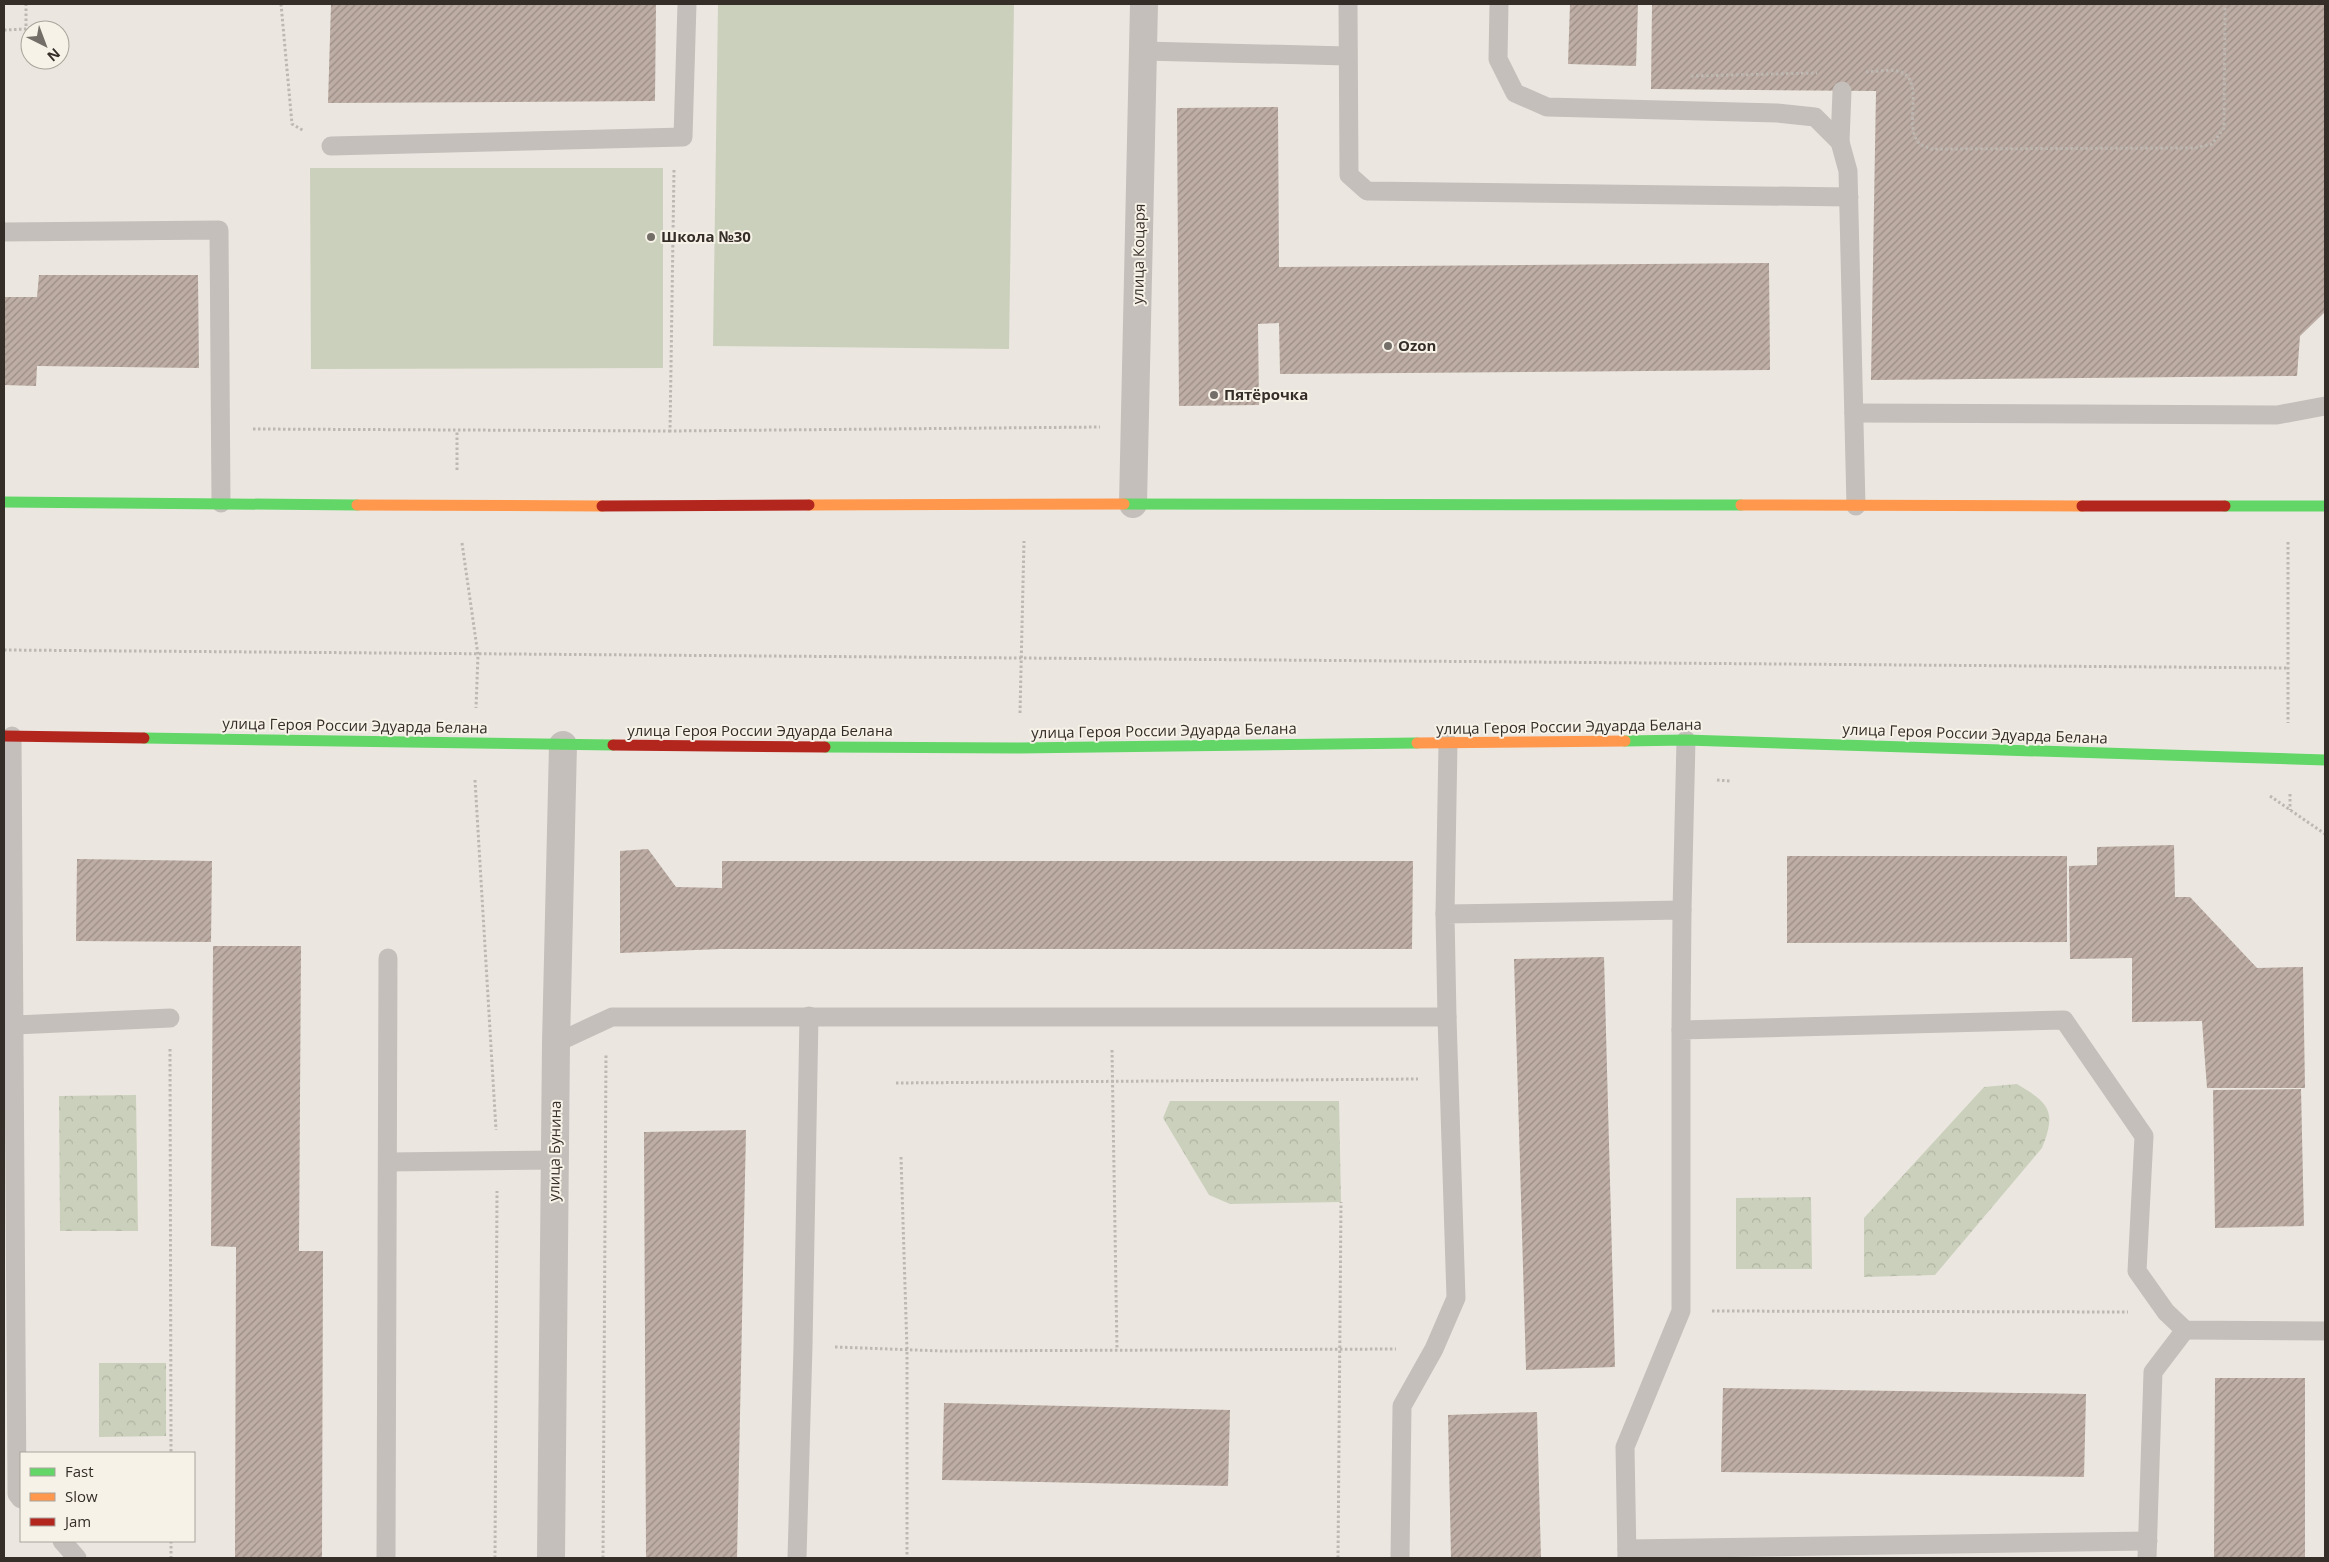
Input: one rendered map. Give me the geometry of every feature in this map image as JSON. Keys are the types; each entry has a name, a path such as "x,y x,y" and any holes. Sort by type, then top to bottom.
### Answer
{"street":[{"name":"улица Коцаря","path":"1133,504 1144,4"},
{"path":"4,502 457,506 1024,504 2325,506"},
{"name":"улица Героя России Эдуарда Белана","path":"8,736 475,742 563,745 1019,748 1686,740 2325,760"},
{"name":"улица Бунина","path":"551,1558 556,1043 563,745"}],"lane":[{"path":"330,146 684,137 687,4"},
{"path":"1348,4 1349,175 1367,191 1849,197"},
{"path":"1499,4 1498,59 1514,93 1547,107 1777,113 1815,117 1840,142"},
{"path":"1143,51 1347,56"},
{"path":"1842,91 1840,142 1848,171 1856,506"},
{"path":"4,232 219,230 221,503"},
{"path":"1854,414 2277,415 2325,406"},
{"path":"8,736 14,1025 9,1168 17,1494 20,1498"},
{"path":"1686,740 1682,910 1681,1311 1625,1447 1627,1554 2148,1550 2153,1372 2185,1330"},
{"path":"1400,1558 1402,1406 1434,1349 1456,1298 1445,914 1448,743"},
{"path":"1445,914 1682,910"},
{"path":"386,1558 389,1162 388,958"},
{"path":"556,1043 612,1018 809,1016 1447,1017"},
{"path":"797,1558 809,1016"},
{"path":"14,1025 170,1018"},
{"path":"1681,1030 2064,1020 2144,1136 2137,1272 2166,1312 2185,1330 2325,1331"},
{"path":"389,1162 555,1160"},
{"path":"63,1542 77,1558"}],"path":[{"path":"4,30 26,29 26,4"},
{"path":"281,4 292,124 330,146"},
{"path":"1858,72 1898,71 1907,75 1913,83 1914,132 1920,144 1931,149 2195,148 2212,144 2224,128 2225,4"},
{"path":"1690,76 1819,73"},
{"path":"670,431 675,137"},
{"path":"220,429 670,431 1135,427"},
{"path":"1019,748 1024,504"},
{"path":"457,506 478,655 475,742"},
{"path":"2288,506 2288,760"},
{"path":"4,650 2288,668"},
{"path":"2290,810 2325,834"},
{"path":"1111,1017 1117,1350"},
{"path":"170,1018 171,1452"},
{"path":"603,1558 606,1054 612,1050"},
{"path":"896,1083 1449,1079"},
{"path":"902,1157 907,1350 907,1558"},
{"path":"1338,1558 1341,1202"},
{"path":"1681,1311 2166,1312"},
{"path":"803,1346 907,1350 1434,1349"},
{"path":"171,1542 171,1558"}],"green space":[{"path":"718,4 1014,4 1009,349 713,346"},
{"path":"310,168 663,168 663,368 311,369"},
{"path":"2017,1084 2037,1097 2047,1109 2049,1125 2042,1148 1935,1275 1864,1277 1864,1218 1984,1087"},
{"path":"136,1095 138,1231 60,1231 59,1096"},
{"path":"1170,1101 1339,1101 1341,1202 1230,1204 1209,1195 1163,1118"},
{"path":"1811,1197 1812,1269 1736,1269 1736,1198"},
{"path":"99,1363 166,1363 166,1436 99,1437"}],"building":[{"path":"331,4 656,4 655,101 328,103"},
{"path":"1570,4 1638,4 1636,66 1568,64"},
{"path":"1652,4 2325,4 2325,312 2300,336 2297,376 1871,380 1876,91 1651,89"},
{"path":"1278,107 1279,267 1769,263 1770,370 1280,374 1279,323 1258,324 1259,405 1179,406 1177,108"},
{"path":"39,275 198,275 199,368 37,366 36,386 4,385 4,297 37,297"},
{"path":"2174,845 2175,897 2190,897 2257,968 2303,967 2305,1088 2207,1088 2202,1021 2132,1022 2132,958 2070,959 2069,866 2097,865 2097,847"},
{"path":"648,849 676,887 722,888 722,861 1413,861 1412,949 721,949 620,953 620,851"},
{"path":"1787,856 2067,856 2067,942 1787,943"},
{"path":"77,859 212,861 211,942 76,941"},
{"path":"213,946 301,946 299,1251 323,1251 322,1558 235,1558 236,1247 211,1246"},
{"path":"1604,957 1615,1367 1526,1370 1514,959"},
{"path":"2301,1089 2304,1226 2215,1228 2213,1090"},
{"path":"746,1130 737,1558 646,1558 644,1132"},
{"path":"2215,1378 2305,1378 2305,1558 2214,1558"},
{"path":"1723,1388 2086,1394 2084,1477 1721,1472"},
{"path":"944,1403 1230,1410 1228,1486 942,1480"},
{"path":"1537,1412 1541,1558 1451,1558 1448,1415"}],"traffic: fast":[{"path":"4,502 357,505"},
{"path":"1124,504 1741,505"},
{"path":"2225,506 2325,506"},
{"path":"144,738 613,745"},
{"path":"1625,741 1686,740 2325,760"},
{"path":"825,747 1019,748 1417,743"}],"traffic: slow":[{"path":"809,505 1124,504"},
{"path":"357,505 602,506"},
{"path":"1741,505 2082,506"},
{"path":"1417,743 1625,741"}],"traffic: jam":[{"path":"602,506 809,505"},
{"path":"2082,506 2225,506"},
{"path":"4,736 144,738"},
{"path":"613,745 825,747"}],"place":[{"name":"Школа №30","path":"651,237"},
{"name":"Ozon","path":"1388,346"},
{"name":"Пятёрочка","path":"1214,395"}]}
